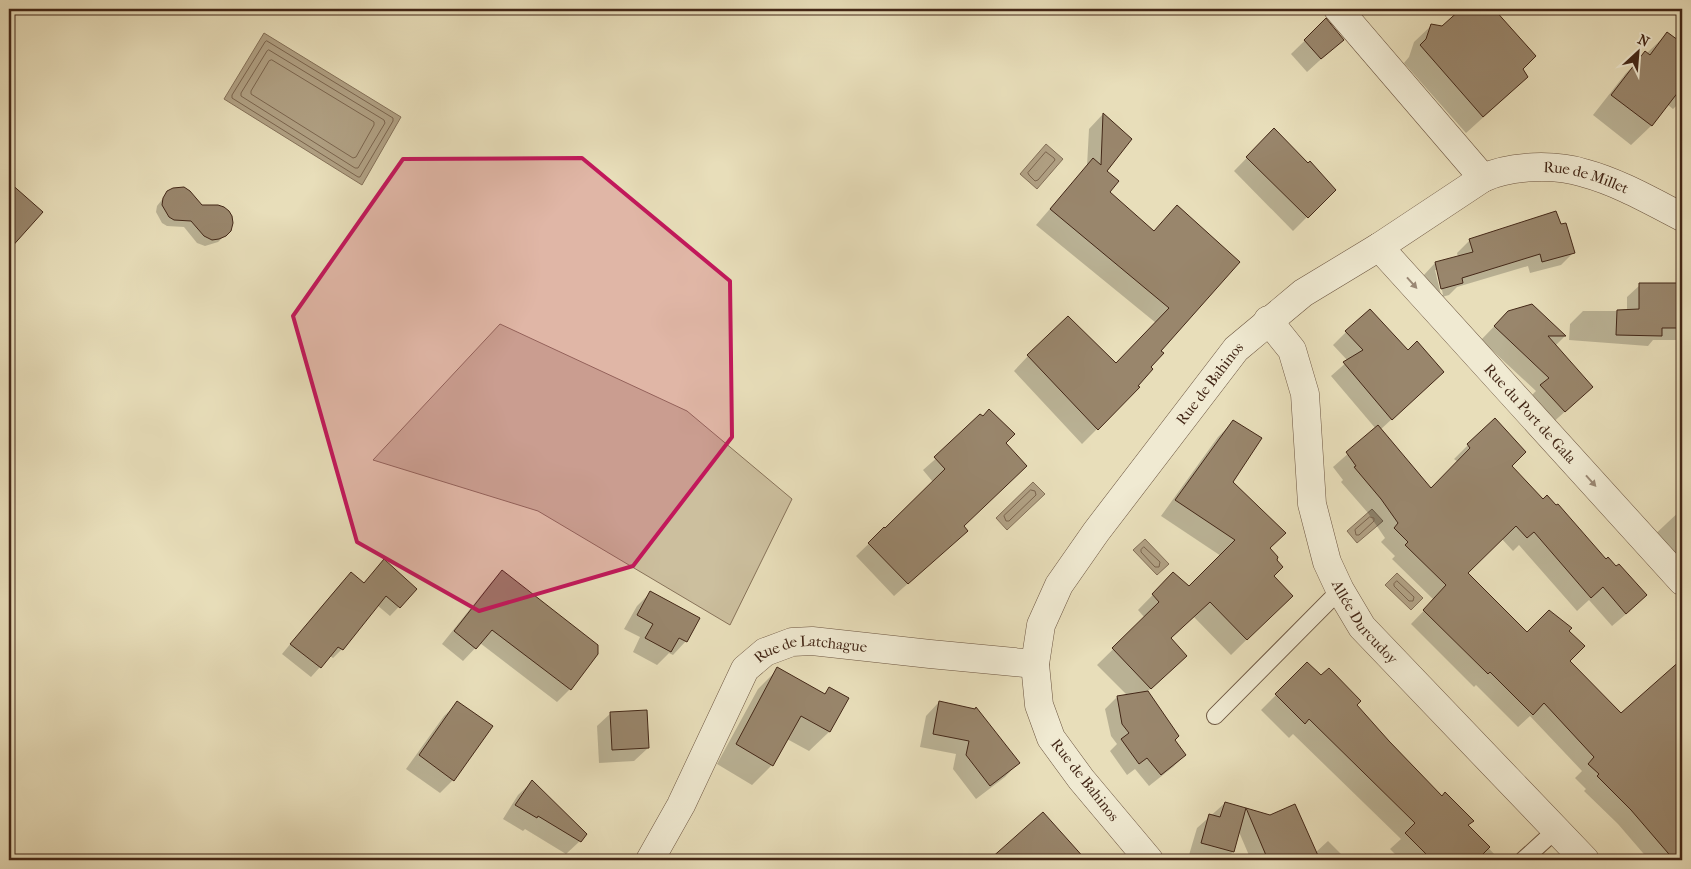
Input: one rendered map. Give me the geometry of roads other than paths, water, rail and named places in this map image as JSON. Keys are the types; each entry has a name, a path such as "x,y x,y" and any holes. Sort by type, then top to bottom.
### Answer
{"street":[{"path":"1338,9 1483,178"},
{"name":"Rue de Millet","path":"1483,178 1494,173 1520,168 1547,167 1584,172 1623,188 1682,217"},
{"name":"Rue de Bahinos","path":"1149,860 1081,779 1051,738 1039,705 1035,664 1041,625 1059,585 1096,532 1236,349 1268,320 1303,293 1379,247 1483,178"},
{"name":"Rue du Port de Gala","path":"1379,247 1682,581"},
{"name":"Allée Durcudoy","path":"1268,320 1292,350 1305,394 1312,504 1327,562 1340,590 1362,626 1585,860"},
{"name":"Rue de Latchague","path":"650,860 681,805 745,669 765,652 792,642 812,641 1035,664"}],"lane":[{"path":"1215,716 1340,590"},
{"path":"1523,860 1557,829"}],"water":[{"path":"264,33 401,117 362,185 224,99"},
{"path":"1046,144 1063,159 1037,189 1020,174"},
{"path":"1033,482 1045,494 1007,530 996,518"},
{"path":"1372,509 1383,521 1357,543 1347,531"},
{"path":"1145,539 1169,564 1157,575 1133,550"},
{"path":"1397,573 1423,598 1411,610 1385,585"}]}
